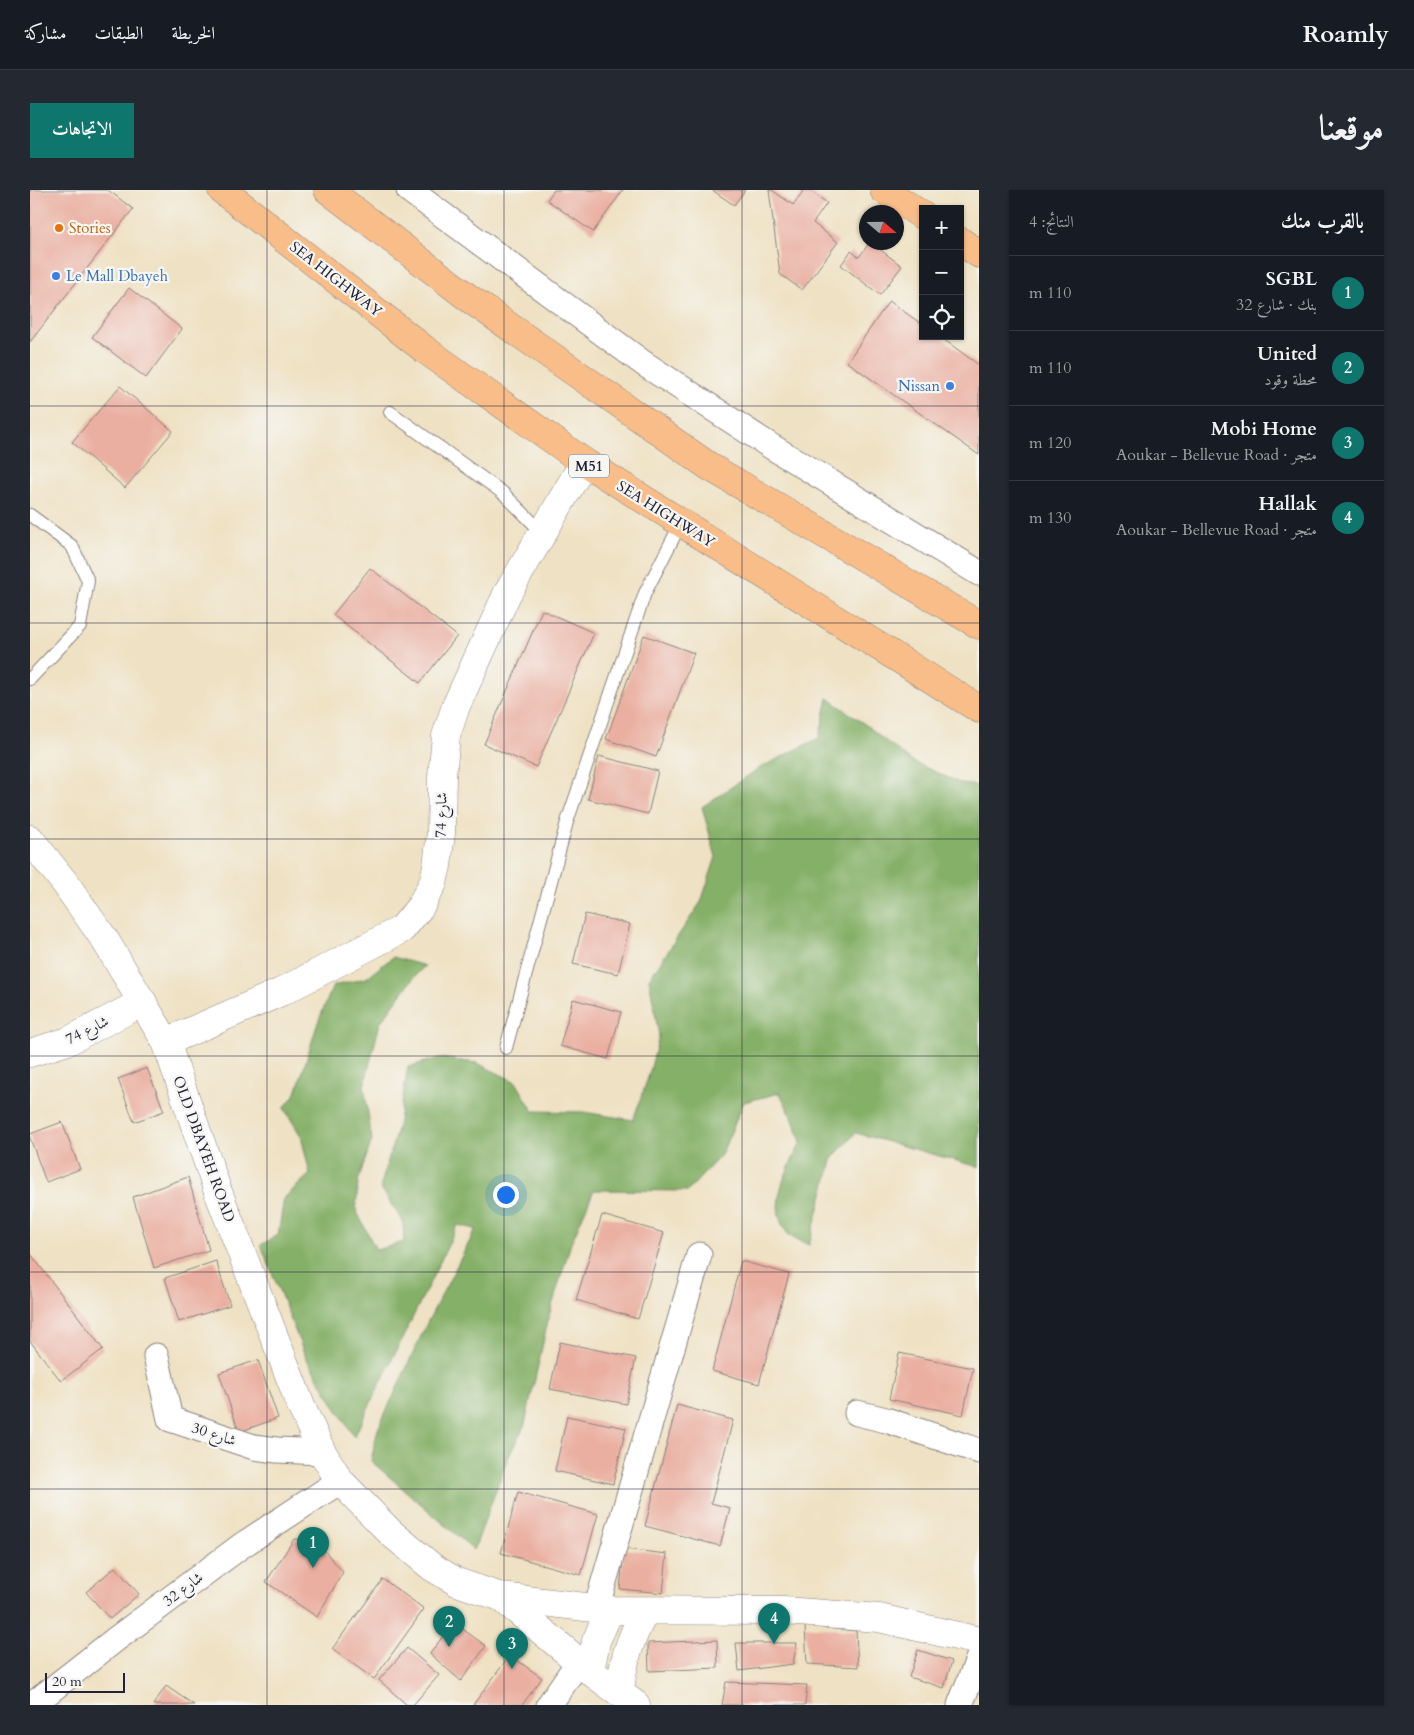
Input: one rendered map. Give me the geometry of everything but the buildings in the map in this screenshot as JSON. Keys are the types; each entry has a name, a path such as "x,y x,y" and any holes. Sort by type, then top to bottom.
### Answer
{"highway":[{"name":"SEA HIGHWAY","path":"222,190 424,348 584,462 979,709"},
{"path":"328,190 470,299 710,467 979,625"},
{"path":"884,190 919,213"},
{"path":"964,244 979,254"}],"street":[{"path":"409,190 643,363 769,445 979,573"},
{"name":"شارع 74","path":"166,1042 281,992 402,929 420,907 433,883 437,866 441,833 442,776 446,736 456,706 507,594 584,462"},
{"name":"OLD DBAYEH ROAD","path":"30,839 65,883 105,940 166,1042 217,1189 284,1366 322,1452 340,1481 391,1533 432,1567 457,1582 501,1598"},
{"name":"شارع 74","path":"30,1053 68,1041 143,1002"},
{"path":"549,1705 584,1666 596,1641 699,1255"},
{"name":"شارع 30","path":"156,1356 170,1420 254,1447 322,1452"},
{"path":"857,1413 886,1420 979,1451"},
{"name":"شارع 32","path":"32,1705 116,1639 241,1546 340,1481"},
{"path":"501,1598 603,1610 645,1612 784,1611 879,1618 979,1641"},
{"path":"501,1598 584,1666 628,1699"},
{"path":"628,1699 622,1672 627,1650 645,1612"},
{"path":"960,1705 979,1656"}],"lane":[{"path":"390,412 503,493 543,533"},
{"path":"30,516 72,546 88,581 80,626 30,679"},
{"path":"506,1048 567,822 645,594 681,523"}],"green space":[{"path":"828,698 911,761 962,784 979,786 979,1167 856,1133 833,1157 809,1245 790,1236 781,1223 779,1200 781,1188 801,1142 780,1093 744,1102 721,1155 688,1191 594,1190 571,1243 549,1316 525,1424 507,1460 474,1550 371,1461 378,1429 428,1321 476,1229 458,1225 354,1437 306,1358 261,1245 278,1235 284,1198 310,1174 301,1136 284,1108 296,1093 318,1022 333,986 366,978 393,957 425,966 414,977 380,1023 364,1086 372,1140 358,1181 356,1210 376,1250 404,1242 403,1221 380,1188 398,1126 408,1067 439,1058 477,1063 516,1082 533,1111 583,1112 633,1120 649,1075 659,1036 649,979 701,902 716,857 702,807 758,769 819,738"}],"place":[{"name":"Stories","path":"59,228"},
{"name":"Le Mall Dbayeh","path":"56,276"},
{"name":"Nissan","path":"950,386"},
{"name":"SGBL","path":"313,1568"},
{"name":"Hallak","path":"774,1644"},
{"name":"United","path":"449,1647"},
{"name":"Mobi Home","path":"512,1669"}]}
